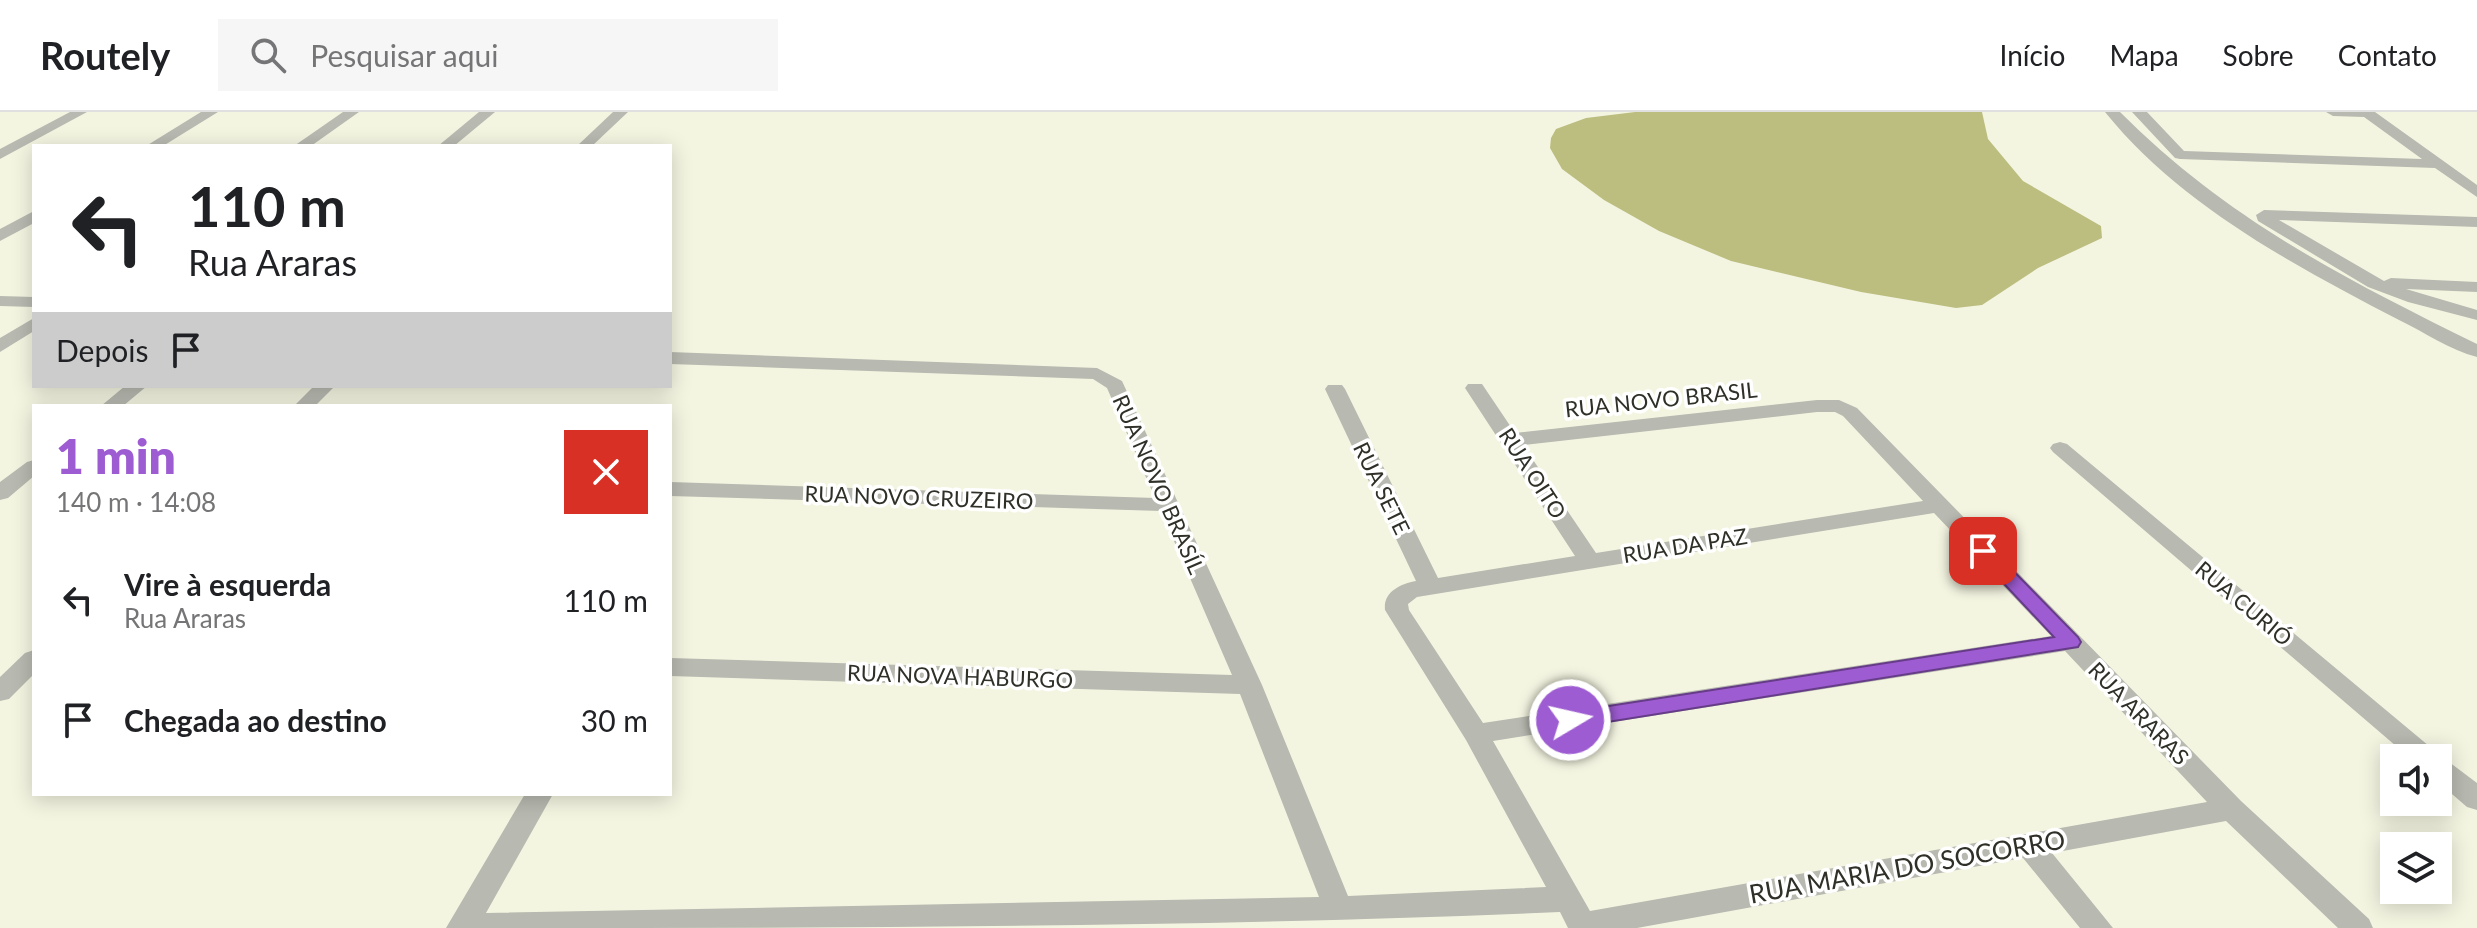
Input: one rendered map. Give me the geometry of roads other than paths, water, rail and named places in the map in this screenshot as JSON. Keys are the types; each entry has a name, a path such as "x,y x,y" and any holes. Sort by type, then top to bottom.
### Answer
{"street":[{"path":"0,155 80,112"},
{"path":"156,144 211,112"},
{"path":"304,144 352,112"},
{"path":"448,144 488,112"},
{"path":"586,144 621,112"},
{"path":"2112,112 2168,170 2237,222 2368,298 2477,351"},
{"path":"2139,112 2180,155 2436,164"},
{"path":"2333,112 2367,113 2477,192"},
{"path":"2469,312 2414,298 2374,283 2264,218 2264,215 2477,222"},
{"path":"0,236 32,217"},
{"path":"2374,283 2477,287"},
{"path":"2447,286 2451,300 2469,312"},
{"path":"0,301 32,302"},
{"path":"0,346 32,324"},
{"name":"RUA NOVO BRASÍL","path":"672,358 1097,374 1115,385 1249,685 1339,909"},
{"path":"114,404 134,388"},
{"path":"306,404 323,388"},
{"name":"RUA OITO","path":"1475,388 1589,560"},
{"name":"RUA SETE","path":"1335,389 1430,586"},
{"name":"RUA NOVO BRASIL","path":"1511,440 1817,406"},
{"name":"RUA ARARAS","path":"1817,406 1839,406 1850,412 2231,809 2358,928"},
{"name":"RUA CURIÓ","path":"2060,448 2411,744"},
{"path":"0,493 32,468"},
{"name":"RUA NOVO CRUZEIRO","path":"672,489 1168,505"},
{"name":"RUA DA PAZ","path":"1476,734 1397,610 1396,601 1401,594 1430,586 1940,505"},
{"path":"1583,926 1565,899 1476,734 2070,642"},
{"path":"0,692 32,661"},
{"name":"RUA NOVA HABURGO","path":"672,667 1249,685"},
{"path":"2452,778 2477,799"},
{"path":"462,927 538,796"},
{"name":"RUA MARIA DO SOCORRO","path":"1583,926 2231,809"},
{"path":"2028,844 2098,928"},
{"path":"462,927 1339,909 1565,899"}]}
